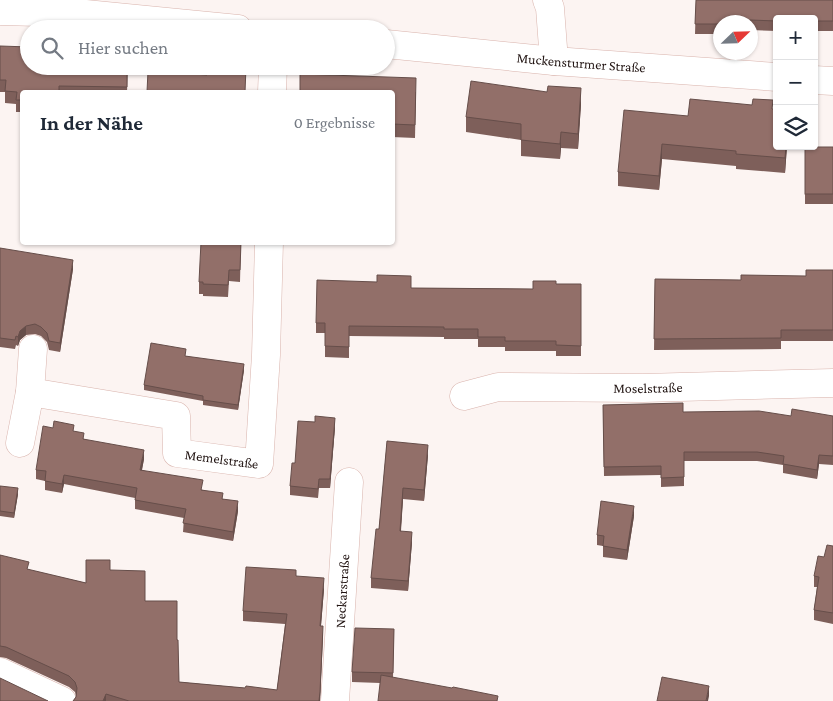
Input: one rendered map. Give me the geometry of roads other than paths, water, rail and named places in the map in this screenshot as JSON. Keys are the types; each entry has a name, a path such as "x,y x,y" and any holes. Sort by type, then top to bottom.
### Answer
{"street":[{"path":"547,0 550,8 554,61"},
{"path":"0,11 76,14 141,20"},
{"name":"Muckensturmer Straße","path":"395,45 554,61 773,77"},
{"path":"272,90 273,75"},
{"path":"818,80 833,81"},
{"name":"Memelstraße","path":"30,392 176,416 177,453 258,464 266,354 269,245"},
{"path":"20,443 30,392 33,349"},
{"name":"Moselstraße","path":"464,396 498,387 644,388 833,383"},
{"name":"Neckarstraße","path":"335,701 349,482"},
{"path":"0,672 62,701"}]}
